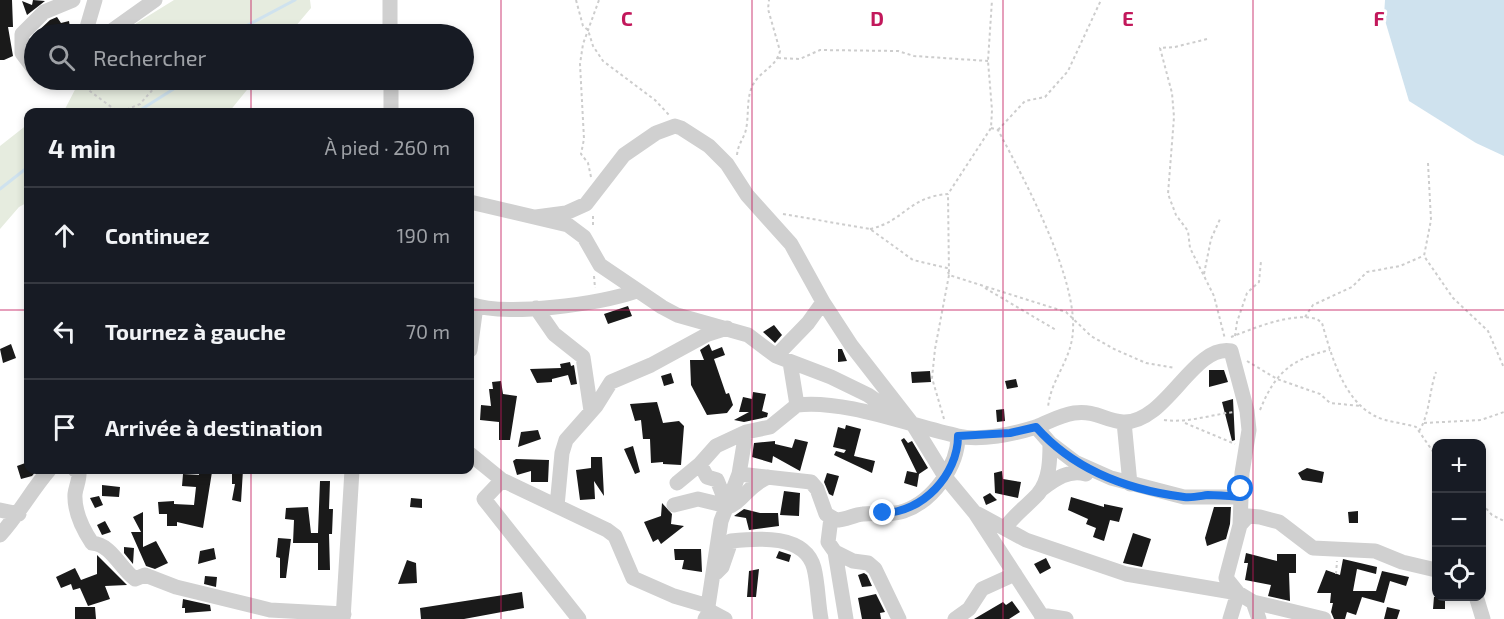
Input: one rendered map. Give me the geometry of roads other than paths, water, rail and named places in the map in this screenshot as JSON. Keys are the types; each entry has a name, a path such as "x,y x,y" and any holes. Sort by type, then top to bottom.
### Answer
{"street":[{"path":"32,24 44,12 73,0"},
{"path":"88,24 95,0"},
{"path":"390,0 390,24"},
{"path":"121,24 152,1"},
{"path":"24,32 22,34 24,56"},
{"path":"391,90 391,108"},
{"path":"536,217 566,213 578,208 593,195 624,155 645,138 675,126 688,131 709,146 735,175 747,195 790,244 851,345 914,426 946,478 975,513 1043,617 1066,619"},
{"path":"474,203 568,225 578,231 596,261 637,291 677,315 748,335 783,359 868,395 914,426"},
{"path":"474,305 536,308 637,291"},
{"path":"783,359 823,302"},
{"path":"536,308 554,334 584,357 591,411"},
{"path":"557,506 562,453 566,440 591,411 611,382 727,328"},
{"path":"677,483 700,464 716,446 746,432 770,427 797,405 812,403 835,407 952,434 1010,433 1036,427 1051,419 1087,412 1124,422 1151,411 1165,401 1190,371 1227,350 1233,355 1248,418 1240,497 1240,525 1226,578 1238,593 1253,602 1324,619"},
{"path":"783,359 797,405"},
{"path":"1124,422 1130,484"},
{"path":"1036,427 1050,443 1090,470 1130,484 1185,497 1217,495 1240,497"},
{"path":"702,612 712,577 721,520 739,474 746,432"},
{"path":"739,474 790,478 814,484 822,508 831,518 842,520 861,514 903,512 917,504 946,478 954,460 952,434"},
{"path":"1042,489 1049,468 1050,443"},
{"path":"474,457 502,480 615,536 633,578 702,612 725,619"},
{"path":"700,464 707,477 717,480 727,506"},
{"path":"1005,528 1042,489 1063,476 1077,471 1086,474"},
{"path":"0,535 19,514 31,491 46,474"},
{"path":"80,474 75,493 75,509 84,532 92,543 98,543 115,555 123,570 135,579 145,575 176,587 270,610 343,616 352,474"},
{"path":"674,505 699,499 727,506 736,504 747,489 769,476"},
{"path":"502,480 484,499 579,619"},
{"path":"0,510 19,514"},
{"path":"975,513 1026,540 1126,574 1238,593"},
{"path":"1240,525 1248,516 1260,516 1287,527 1313,548 1375,551 1402,562 1432,569"},
{"path":"831,518 828,542 835,552 846,619"},
{"path":"712,577 722,567 731,541 755,539 791,543 805,552 814,566 820,619"},
{"path":"835,552 853,561 868,563 875,569 898,619"},
{"path":"955,619 969,609 982,589 1015,574"},
{"path":"1230,619 1238,593"},
{"path":"1477,601 1483,619"},
{"path":"1253,602 1259,619"}],"water":[{"path":"1385,0 1504,0 1504,156 1476,143 1409,101 1384,17"}],"waterway":[{"path":"250,24 295,0"},
{"path":"143,108 172,90"},
{"path":"0,189 24,170"}]}
